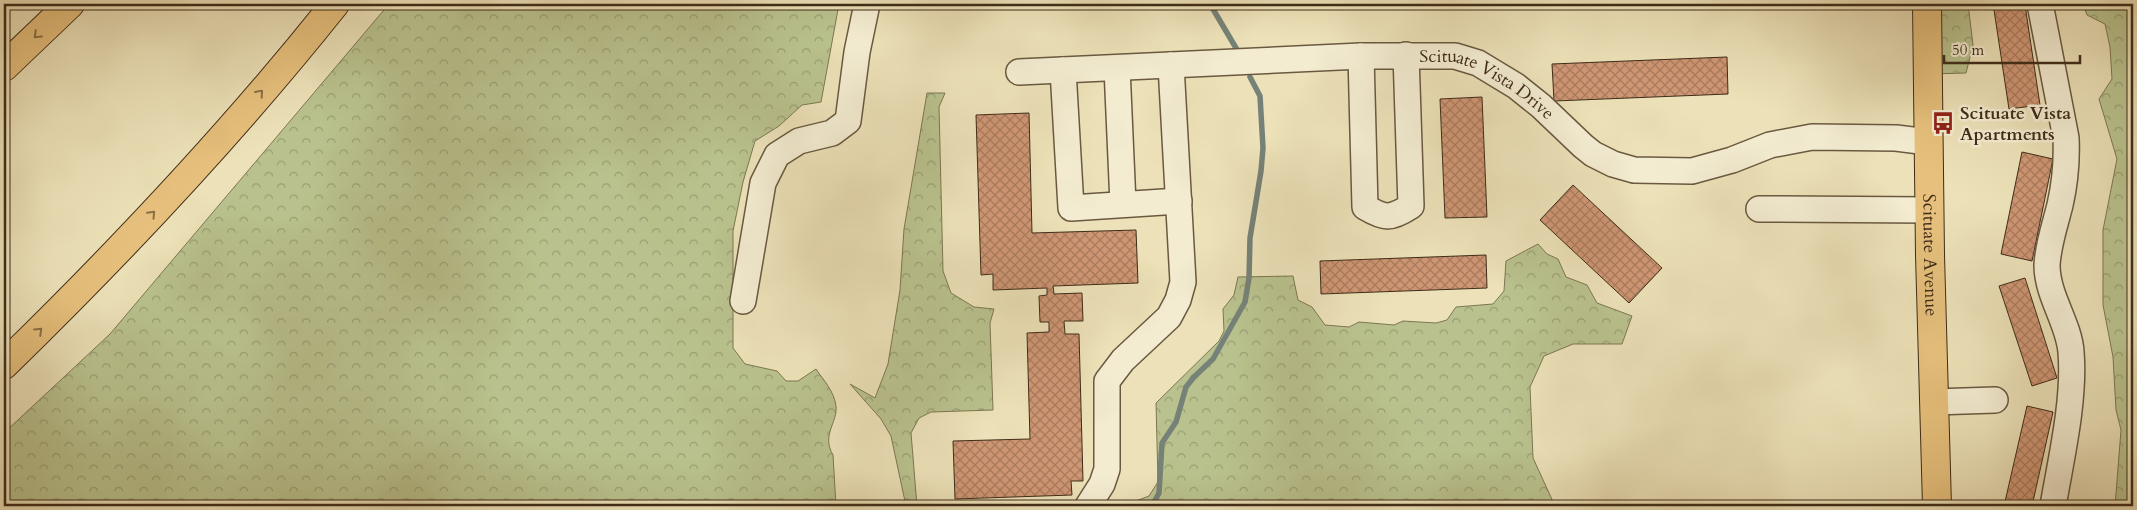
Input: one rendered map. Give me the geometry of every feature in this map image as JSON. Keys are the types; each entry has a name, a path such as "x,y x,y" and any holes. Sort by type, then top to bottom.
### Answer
{"main road":[{"path":"4,67 70,4"},
{"path":"4,365 94,275 186,177 335,4"},
{"name":"Scituate Avenue","path":"1927,4 1929,210 1937,506"}],"street":[{"path":"743,301 762,183 777,155 799,141 832,133 848,121 857,52 867,4"},
{"path":"2042,9 2066,138 2067,157 2060,203 2047,264 2048,280 2071,351 2070,398 2052,506"},
{"path":"1361,56 1365,207 1380,216 1395,216 1411,206 1406,55"},
{"name":"Scituate Vista Drive","path":"1019,72 1361,56 1455,56 1478,63 1516,86 1541,106 1588,150 1613,164 1634,170 1692,171 1732,160 1770,145 1812,137 1896,138 1928,142"},
{"path":"1088,506 1102,484 1107,469 1107,381 1123,360 1169,318 1178,300 1183,282 1171,66"},
{"path":"1117,68 1123,204"},
{"path":"1063,70 1070,208 1179,201"},
{"path":"1759,209 1929,210"},
{"path":"1934,402 1995,400"}],"green space":[{"path":"389,4 839,4 821,102 802,105 779,126 755,141 743,182 733,231 733,348 745,364 777,371 786,381 798,381 816,369 828,386 836,406 829,441 833,455 836,506 4,506 4,433 110,334"},
{"path":"1929,4 1968,4 1973,45 1966,73 1929,74"},
{"path":"2083,4 2133,4 2133,506 2115,506 2121,430 2116,410 2113,357 2103,305 2103,230 2117,159 2099,99 2112,79 2110,47 2105,24 2087,15"},
{"path":"927,93 945,93 939,107 943,271 951,293 974,307 994,309 990,323 993,410 931,412 919,418 911,433 917,506 906,506 891,436 881,419 850,384 875,398 888,364 900,290 904,229"},
{"path":"1538,244 1547,254 1558,259 1566,277 1587,285 1597,303 1632,316 1622,344 1573,344 1544,356 1530,387 1533,458 1555,506 1127,506 1149,496 1158,482 1156,403 1219,341 1224,331 1223,309 1234,295 1238,277 1293,276 1298,300 1312,307 1325,325 1349,327 1359,322 1394,325 1403,321 1436,323 1447,320 1456,307 1493,304 1504,291 1506,261"}],"building":[{"path":"2025,5 2040,105 2009,109 1994,10"},
{"path":"1727,57 1728,94 1554,101 1552,64"},
{"path":"1482,97 1487,217 1445,218 1440,99"},
{"path":"1029,113 1032,233 1136,230 1138,283 1053,286 1054,294 1082,293 1083,321 1064,321 1065,334 1079,334 1083,481 1071,481 1072,495 955,499 953,441 1030,439 1027,333 1049,332 1049,322 1040,322 1039,296 1047,295 1047,288 993,290 993,274 981,275 976,115"},
{"path":"2022,152 2053,159 2032,261 2001,254"},
{"path":"1573,185 1662,268 1629,303 1540,220"},
{"path":"1486,255 1487,288 1321,294 1320,261"},
{"path":"2025,278 2057,378 2032,386 1999,286"},
{"path":"2027,406 2053,412 2032,506 2004,506"}],"waterway":[{"path":"1210,4 1236,48"},
{"path":"1152,506 1159,493 1162,443 1176,422 1186,387 1213,359 1245,302 1249,278 1250,238 1263,148 1260,96 1250,77"}],"place":[{"name":"Scituate Vista Apartments","path":"1943,123"}]}
